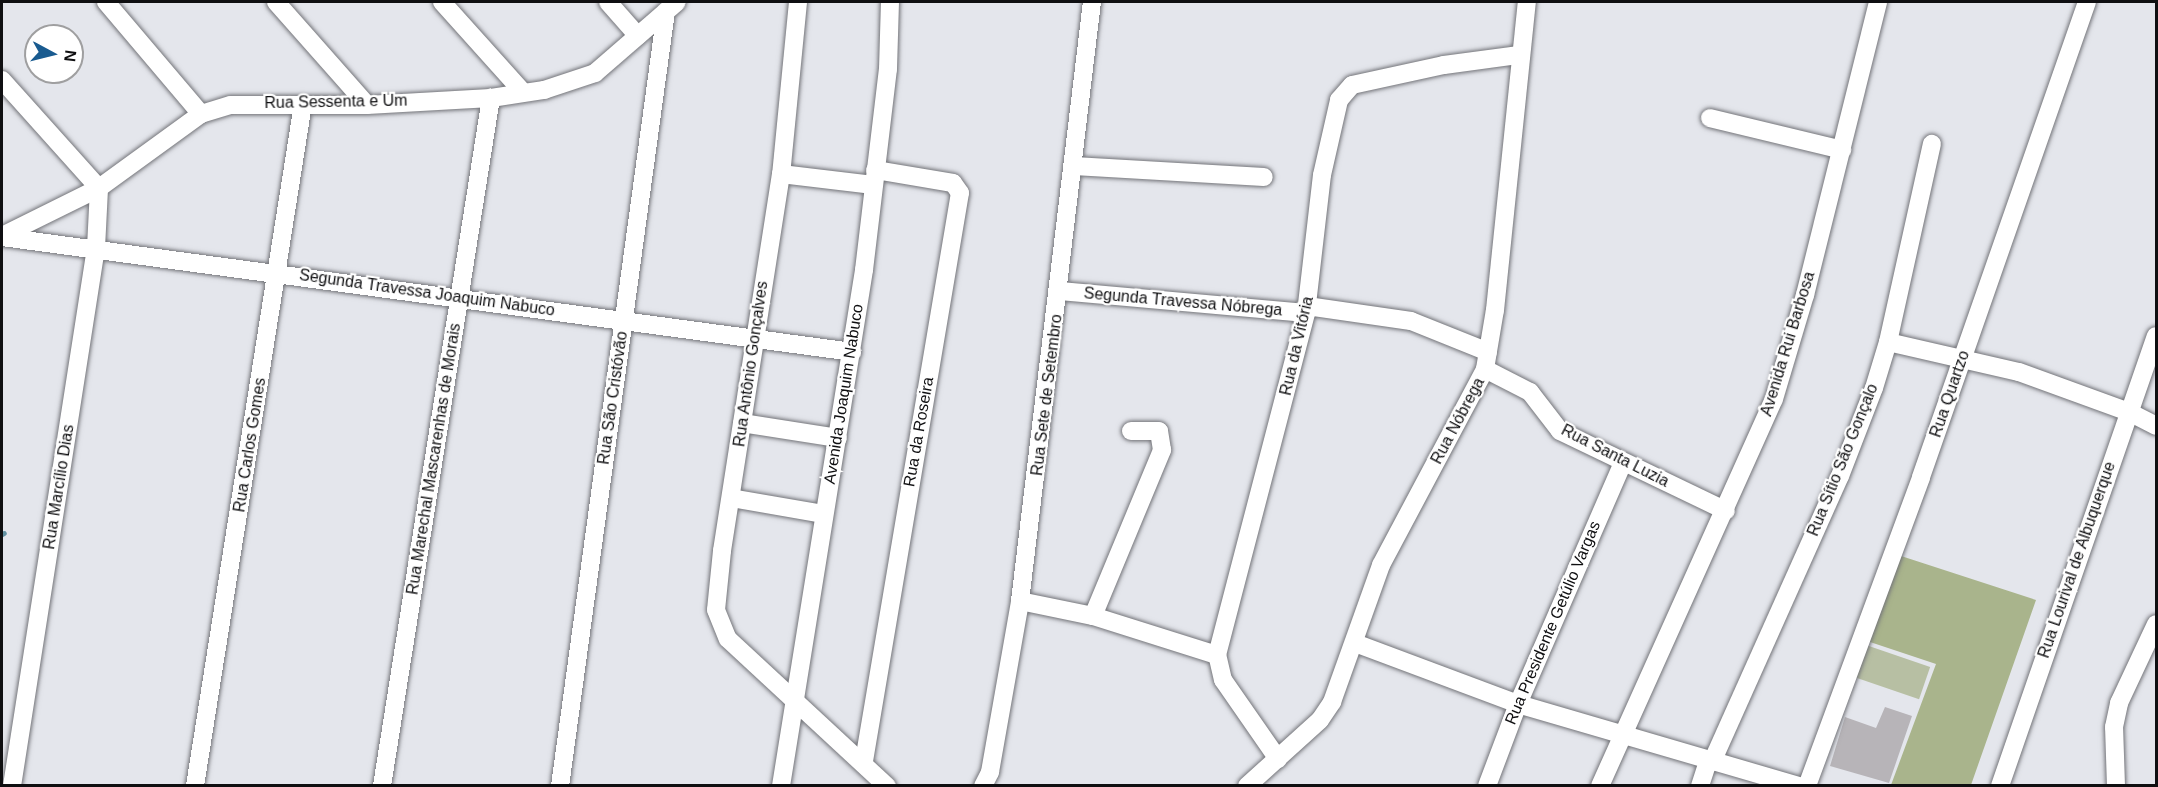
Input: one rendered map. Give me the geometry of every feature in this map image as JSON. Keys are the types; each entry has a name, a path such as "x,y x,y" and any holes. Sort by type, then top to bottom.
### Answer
{"street":[{"path":"106,2 201,114"},
{"path":"276,2 367,105"},
{"path":"442,2 521,90"},
{"path":"608,2 638,36"},
{"name":"Rua Antônio Gonçalves","path":"798,2 781,174 753,338 716,610 728,639 864,761 887,786"},
{"name":"Avenida Joaquim Nabuco","path":"781,786 793,696 852,352 888,69 890,2"},
{"name":"Rua Sete de Setembro","path":"983,786 992,761 1020,601 1060,291 1092,2"},
{"name":"Rua Nóbrega","path":"1247,786 1320,720 1332,702 1381,565 1486,361 1519,55 1527,2"},
{"name":"Avenida Rui Barbosa","path":"1600,786 1620,735 1726,511 1774,399 1842,150 1878,2"},
{"name":"Rua Quartzo","path":"1807,786 1962,359 2087,2"},
{"name":"Rua Sessenta e Um","path":"2,236 99,188 201,114 231,105 367,105 491,98 521,90 544,90 595,73 672,6"},
{"name":"Rua São Cristóvão","path":"560,786 623,319 672,6"},
{"name":"Rua da Vitória","path":"1217,655 1306,310 1323,175 1344,92 1352,85 1399,74 1519,55"},
{"path":"2,80 99,188"},
{"name":"Rua Marechal Mascarenhas de Morais","path":"382,786 491,98"},
{"name":"Rua Carlos Gomes","path":"195,786 303,104"},
{"path":"1710,118 1842,150"},
{"name":"Rua Sítio São Gonçalo","path":"1700,786 1840,476 1888,342 1932,144"},
{"path":"1074,166 1264,177"},
{"name":"Rua da Roseira","path":"781,174 953,183 960,193 864,761"},
{"name":"Rua Marcílio Dias","path":"12,786 96,248 99,188"},
{"name":"Segunda Travessa Joaquim Nabuco","path":"2,236 852,352"},
{"name":"Segunda Travessa Nóbrega","path":"1060,291 1306,310 1411,321 1486,361"},
{"name":"Rua Lourival de Albuquerque","path":"2000,786 2157,336"},
{"path":"1888,342 2019,372 2129,412 2157,426"},
{"name":"Rua Santa Luzia","path":"1486,361 1530,392 1560,431 1726,511"},
{"path":"742,423 838,438"},
{"path":"1093,616 1162,450 1159,431 1131,431"},
{"name":"Rua Presidente Getúlio Vargas","path":"1487,786 1518,704 1623,462"},
{"path":"731,498 823,514"},
{"path":"1020,601 1093,616 1217,655 1223,680 1278,759"},
{"path":"2116,786 2114,727 2119,703 2157,624"},
{"path":"1355,643 1518,704 1710,762 1799,786"}],"green space":[{"path":"1898,555 2036,600 1971,785 1891,785 1936,664 1867,641"},
{"path":"1863,644 1930,667 1919,699 1852,676"}],"building":[{"path":"1885,707 1912,716 1889,783 1830,766 1845,717 1876,728"}]}
